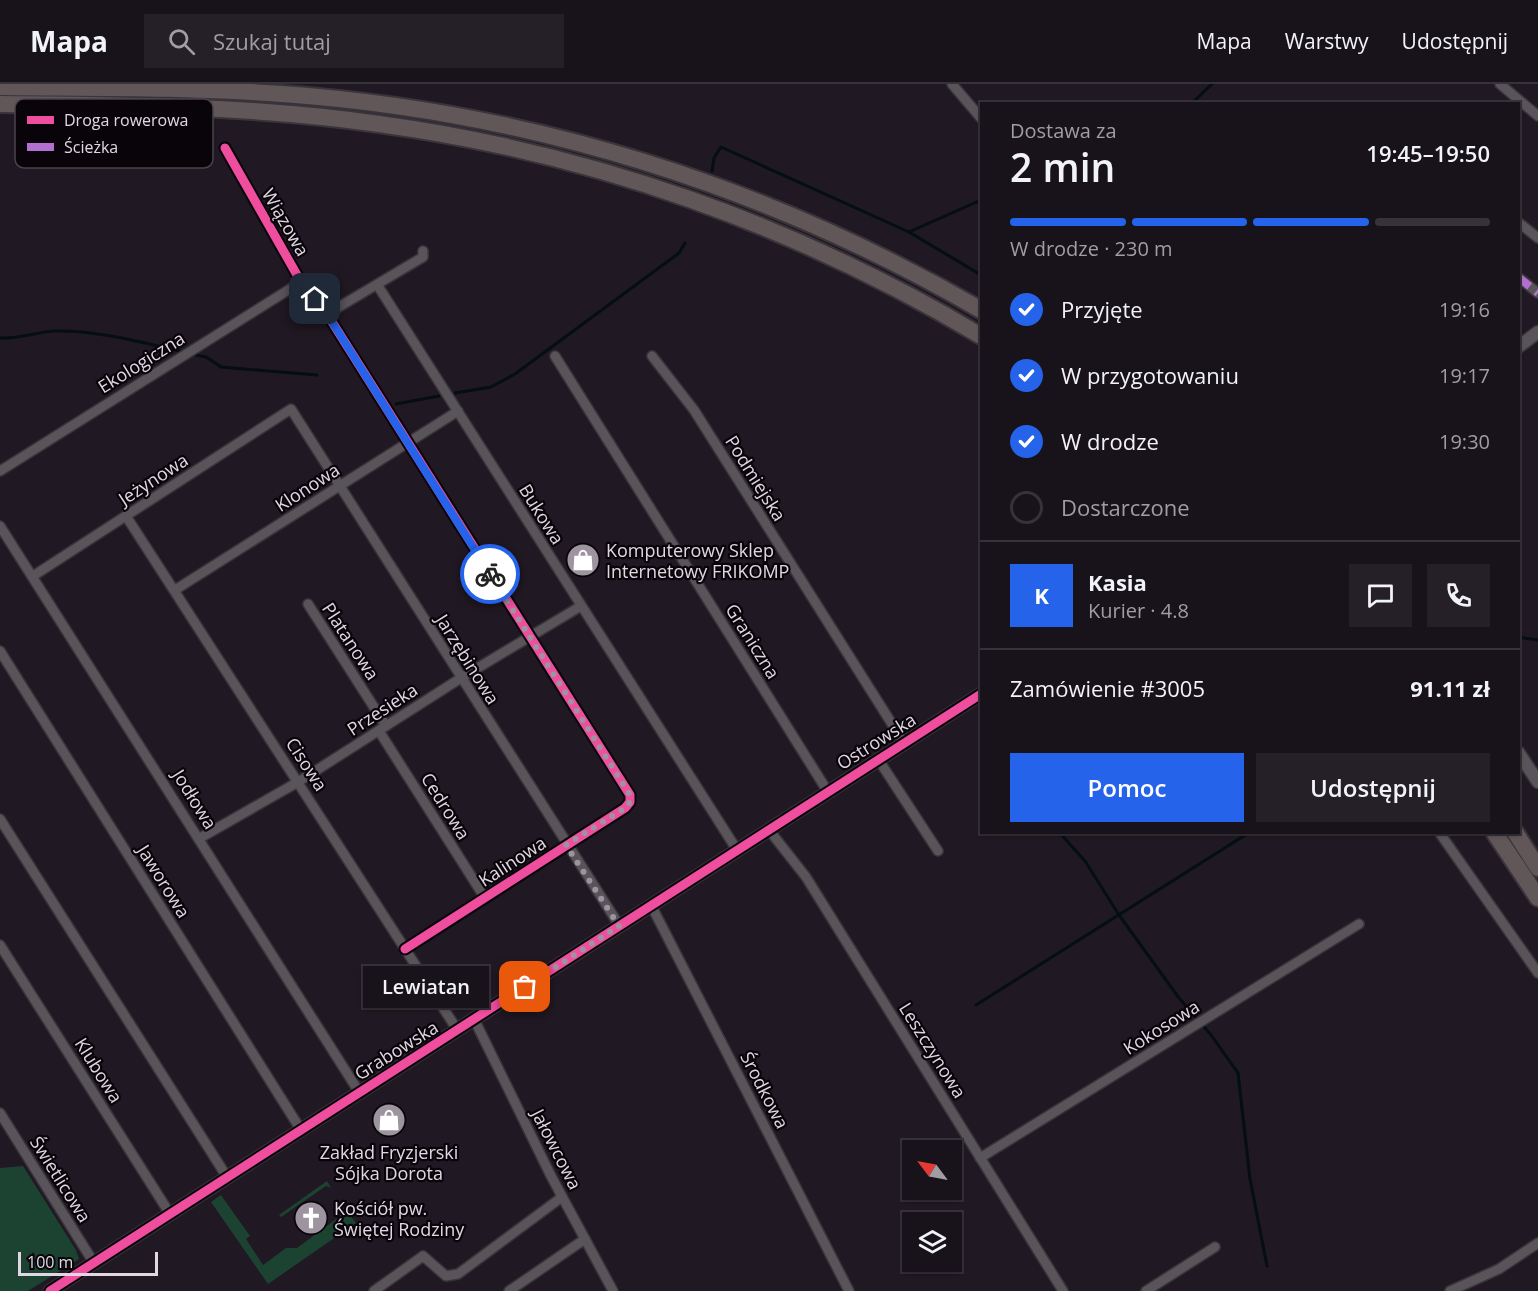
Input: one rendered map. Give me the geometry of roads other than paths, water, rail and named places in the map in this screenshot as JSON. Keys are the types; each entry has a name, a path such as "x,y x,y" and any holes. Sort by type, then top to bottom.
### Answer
{"highway":[{"path":"0,87 282,94 429,111 515,127 607,150 735,191 877,253 980,309"},
{"path":"0,104 15,104"},
{"path":"213,109 379,123 534,153 640,182 750,222 856,269 980,335"},
{"path":"1495,834 1538,898"},
{"path":"1516,834 1538,868"}],"street":[{"path":"952,84 980,117"},
{"path":"1500,84 1538,116"},
{"name":"Wiązowa","path":"225,148 301,282 327,314 630,795"},
{"path":"1520,224 1538,238"},
{"path":"327,314 378,286 423,257 423,251"},
{"path":"1520,279 1538,293"},
{"name":"Ekologiczna","path":"0,471 301,282"},
{"name":"Bukowa","path":"378,286 737,850"},
{"path":"1520,346 1538,332"},
{"name":"Graniczna","path":"555,356 828,792"},
{"name":"Podmiejska","path":"652,356 694,410 904,743"},
{"name":"Jarzębinowa","path":"291,409 619,926"},
{"name":"Jeżynowa","path":"33,576 291,409"},
{"name":"Klonowa","path":"175,590 458,411"},
{"name":"Cisowa","path":"126,516 458,1031"},
{"name":"Jodłowa","path":"0,526 359,1092"},
{"name":"Platanowa","path":"308,604 383,728"},
{"name":"Przesieka","path":"200,838 298,782 460,678 581,606"},
{"name":"Jaworowa","path":"0,651 301,1130"},
{"name":"Ostrowska","path":"789,817 980,695"},
{"name":"Cedrowa","path":"383,728 486,898"},
{"path":"1520,755 1538,782"},
{"path":"878,759 938,851"},
{"name":"Kalinowa","path":"405,949 625,808 630,802 630,795"},
{"name":"Grabowska","path":"50,1291 789,817"},
{"path":"0,819 227,1178"},
{"name":"Leszczynowa","path":"769,830 806,877 1063,1291"},
{"path":"1439,834 1538,974"},
{"name":"Środkowa","path":"651,905 849,1291"},
{"name":"Kokosowa","path":"981,1158 1359,924"},
{"name":"Klubowa","path":"0,945 170,1214"},
{"name":"Jałowcowa","path":"474,1021 562,1197 613,1291"},
{"name":"Świetlicowa","path":"0,1113 94,1263"},
{"path":"374,1291 423,1256 446,1276 458,1274 562,1197"},
{"path":"508,1291 585,1239"},
{"path":"1450,1291 1499,1269 1538,1243"},
{"path":"1146,1291 1215,1246"}],"waterway":[{"path":"1193,102 1212,84"},
{"path":"712,171 714,158 721,147 909,232 980,274"},
{"path":"909,232 980,200"},
{"path":"455,393 491,387 515,374 679,253 685,243"},
{"path":"0,338 71,331 120,338 184,352"},
{"path":"191,354 206,357 221,367 317,375"},
{"path":"396,404 439,396"},
{"path":"1520,637 1538,640"},
{"path":"1061,834 1085,861 1119,915 1179,998 1211,1035 1238,1073 1250,1179 1267,1266"},
{"path":"976,1005 1247,834"}],"place":[{"name":"Komputerowy Sklep Internetowy FRIKOMP","path":"583,560"},
{"name":"Lewiatan","path":"525,987"},
{"name":"Zakład Fryzjerski Sójka Dorota","path":"389,1120"},
{"name":"Kościół pw. Świętej Rodziny","path":"311,1218"}]}
